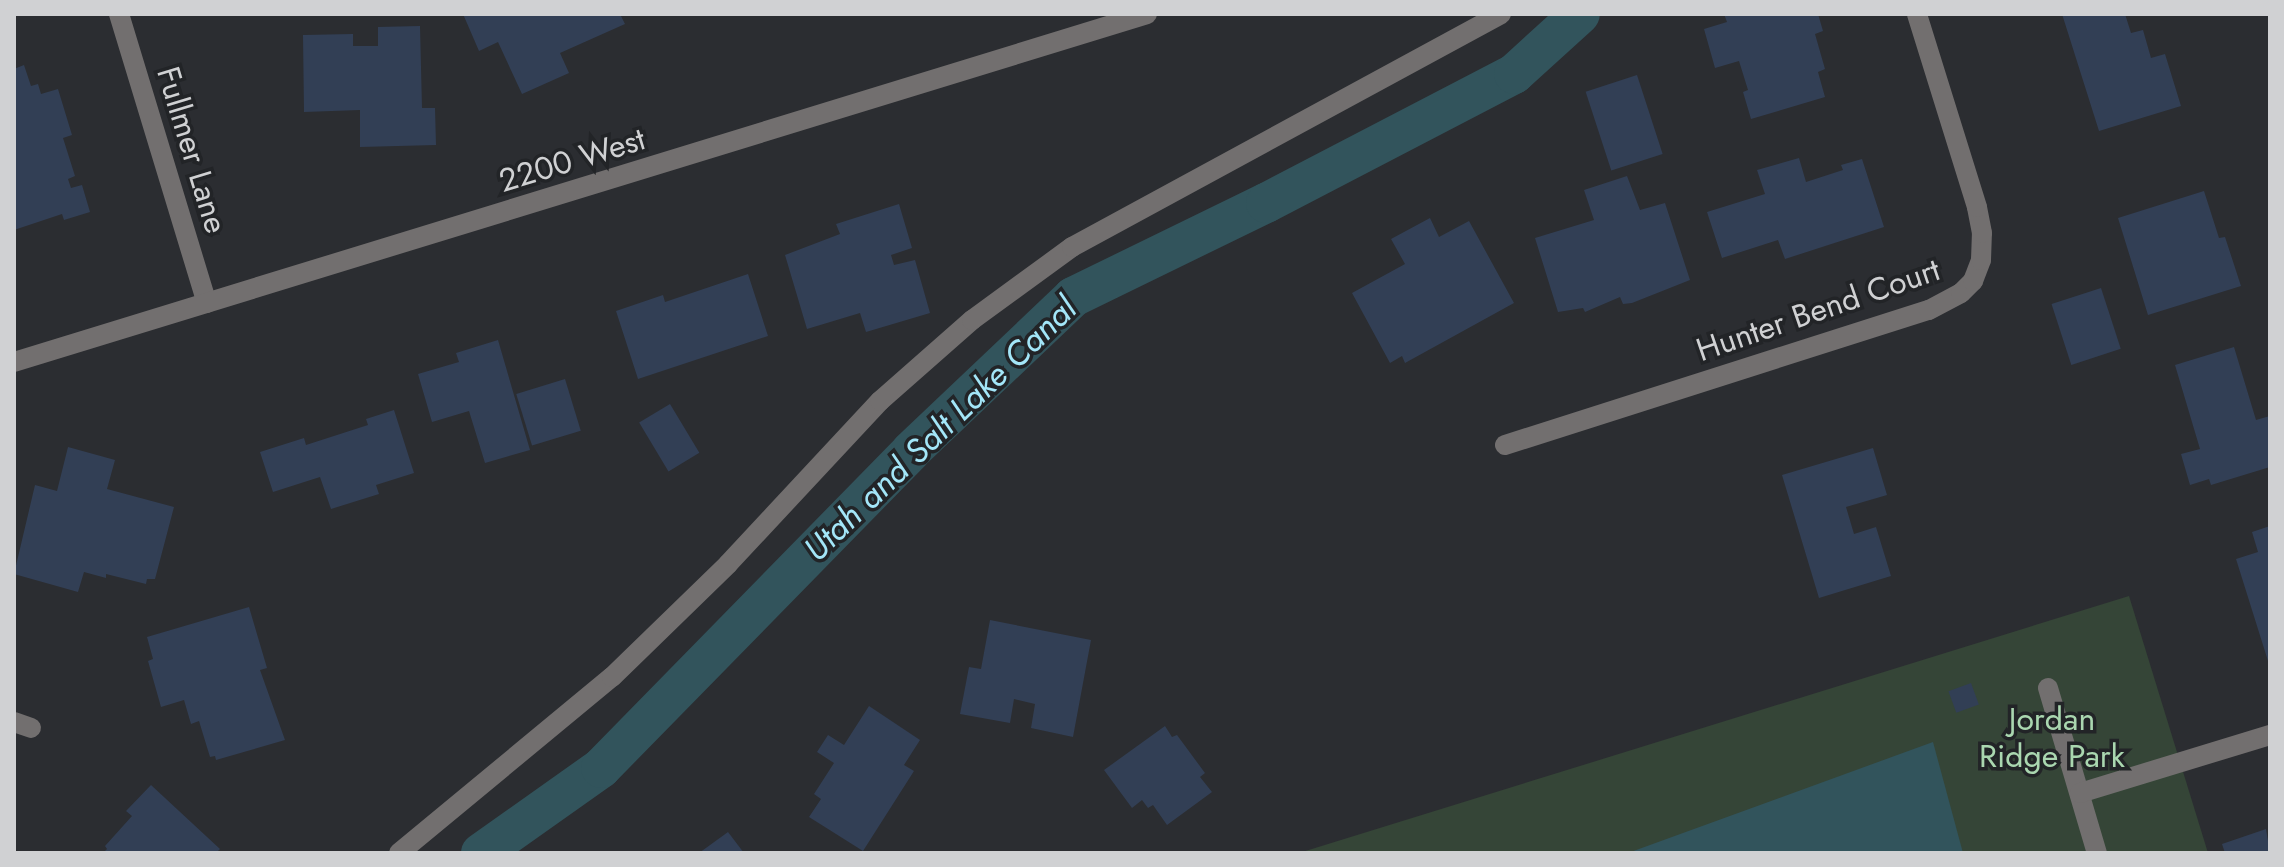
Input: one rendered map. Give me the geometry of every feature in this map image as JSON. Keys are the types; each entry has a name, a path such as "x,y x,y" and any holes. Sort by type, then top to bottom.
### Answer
{"street":[{"name":"Fullmer Lane","path":"119,14 207,303"},
{"name":"2200 West","path":"14,362 1147,14"},
{"path":"399,853 612,677 728,564 880,401 972,320 1072,247 1501,14"},
{"name":"Hunter Bend Court","path":"1505,445 1929,310 1961,293 1973,281 1981,260 1979,220 1917,14"},
{"path":"2048,688 2097,853"},
{"path":"2080,793 2270,735"}],"green space":[{"name":"Jordan Ridge Park","path":"2129,596 2208,853 1299,853"}],"water":[{"path":"1933,742 1963,853 1628,853"}],"building":[{"path":"463,14 620,14 625,24 560,53 569,73 522,94 498,42 479,51"},
{"path":"1724,14 1818,14 1823,31 1815,34 1825,69 1818,72 1825,97 1751,119 1743,92 1748,90 1739,61 1715,68 1704,29 1727,22"},
{"path":"2062,14 2125,14 2131,33 2143,30 2151,58 2165,54 2181,106 2099,131"},
{"path":"420,26 422,108 435,108 436,145 360,147 360,110 304,112 303,35 353,34 353,46 378,46 378,27"},
{"path":"24,65 31,86 38,84 41,94 58,89 72,135 63,138 75,176 68,179 71,188 82,185 90,212 64,220 62,214 14,230 14,69"},
{"path":"1637,75 1663,154 1611,171 1586,92"},
{"path":"1799,158 1806,182 1843,170 1841,165 1862,159 1884,227 1785,259 1778,240 1722,258 1707,212 1765,194 1757,170"},
{"path":"1627,176 1640,210 1665,203 1690,280 1632,303 1623,304 1620,297 1585,312 1583,308 1558,312 1535,238 1594,220 1584,190"},
{"path":"2204,191 2219,238 2225,237 2241,286 2148,315 2118,218"},
{"path":"899,204 912,248 891,255 894,265 915,260 930,313 866,332 860,313 807,329 785,255 840,234 836,224"},
{"path":"1430,218 1439,237 1469,221 1514,303 1405,363 1402,356 1390,363 1352,293 1405,264 1391,239"},
{"path":"748,274 768,336 638,379 616,311 663,295 665,302"},
{"path":"2101,288 2121,349 2071,365 2052,304"},
{"path":"498,340 530,450 485,463 469,411 432,422 418,374 459,362 456,353"},
{"path":"2234,347 2256,420 2270,416 2270,467 2211,485 2209,479 2190,485 2181,454 2200,449 2175,365"},
{"path":"565,379 581,431 532,446 516,394"},
{"path":"670,404 699,453 668,471 639,423"},
{"path":"394,410 414,473 376,485 379,494 331,509 320,477 273,492 260,452 304,438 306,445 368,425 366,419"},
{"path":"68,447 115,460 107,489 174,507 155,579 147,579 146,584 84,572 78,592 14,574 35,485 57,491"},
{"path":"1873,448 1887,495 1846,507 1854,534 1876,527 1891,576 1819,598 1782,475"},
{"path":"2270,526 2268,661 2236,559 2258,552 2252,532"},
{"path":"249,607 267,668 260,670 285,740 216,760 215,756 210,757 199,721 191,724 184,700 161,707 148,661 153,659 147,637"},
{"path":"990,620 1091,640 1073,737 1031,728 1035,704 1014,699 1010,723 960,714 969,667 981,669"},
{"path":"1971,683 1979,705 1956,713 1948,691"},
{"path":"869,706 920,740 904,765 914,771 863,851 809,817 821,799 814,794 834,763 817,752 828,735 844,745"},
{"path":"1165,726 1172,737 1177,735 1205,773 1200,777 1212,792 1167,825 1153,805 1148,808 1142,800 1132,808 1104,770"},
{"path":"151,785 220,849 216,853 103,853 107,849 105,846 132,816 126,811"},
{"path":"2266,829 2270,853 2225,853 2222,844"},
{"path":"728,832 744,853 699,853"}],"waterway":[{"name":"Utah and Salt Lake Canal","path":"481,853 601,768 911,451 1073,297 1266,203 1514,74 1580,14"}]}
